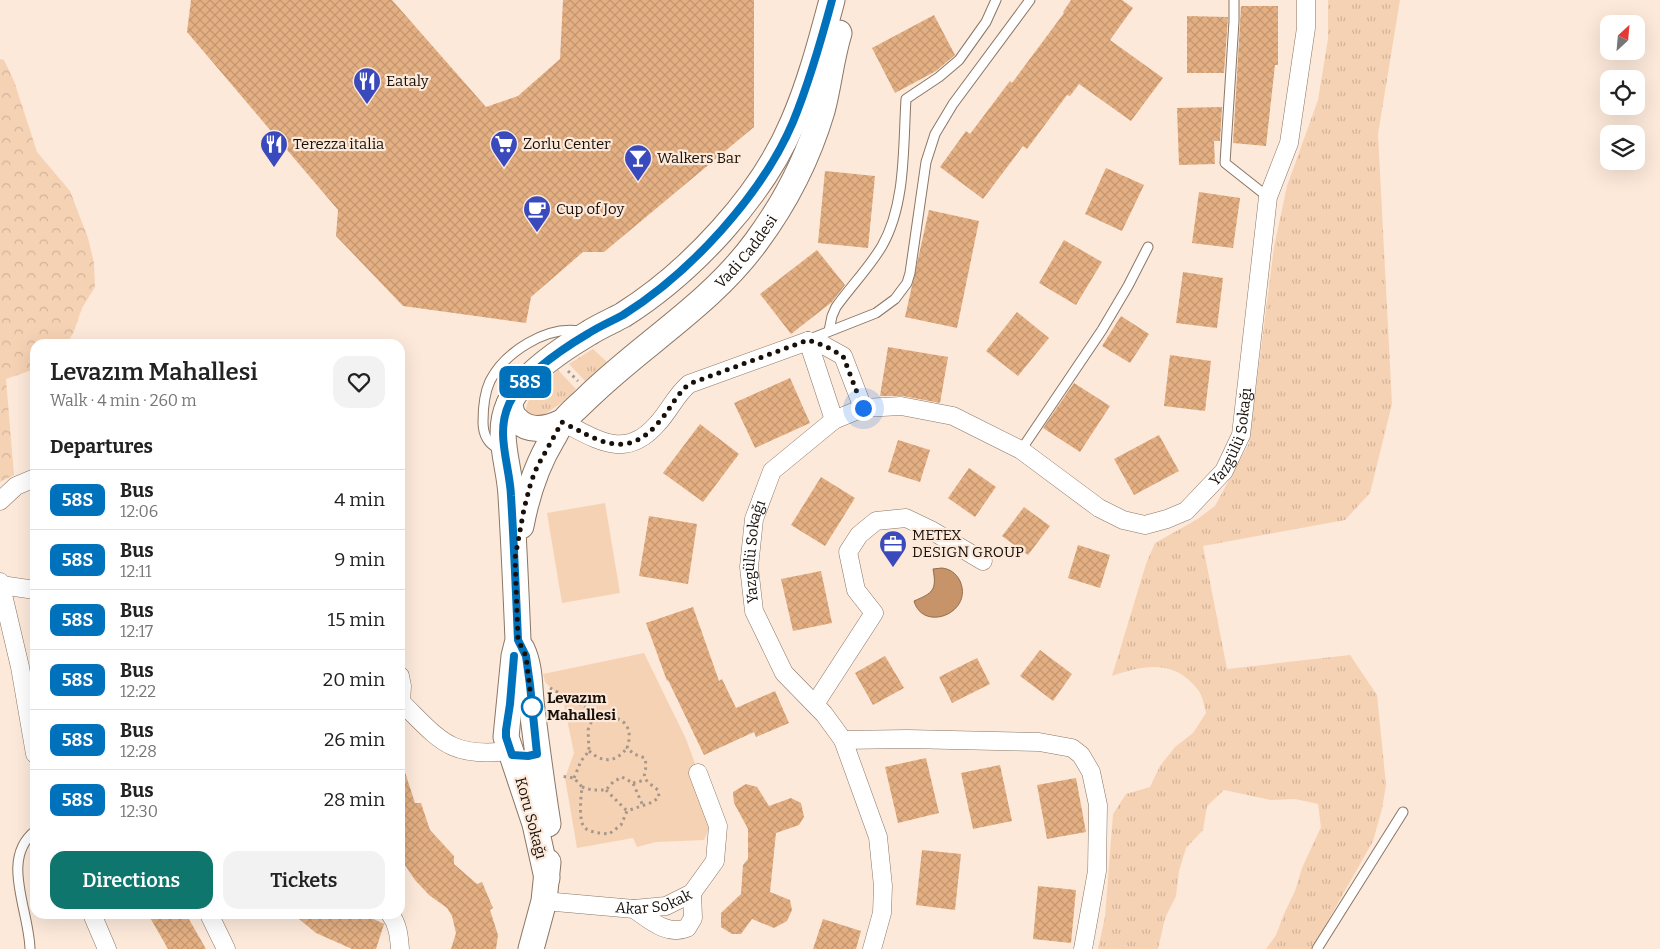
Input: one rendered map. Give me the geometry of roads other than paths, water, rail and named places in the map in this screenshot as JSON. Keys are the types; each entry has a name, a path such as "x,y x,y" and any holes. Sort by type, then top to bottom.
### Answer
{"main road":[{"name":"Vadi Caddesi","path":"504,451 504,419 509,404 519,388 554,356 589,332 623,314 694,260 752,192 775,158 793,122 832,0"},
{"name":"Vadi Caddesi","path":"549,444 562,422 618,369 702,302 756,243 783,202 807,153 822,111 829,82 832,57 849,0"},
{"path":"509,404 515,419 525,426 551,428 562,422"},
{"path":"504,451 533,451 549,444"},
{"name":"Koru Sokağı","path":"515,558 531,482 549,444"},
{"name":"Koru Sokağı","path":"504,451 511,495 518,640 514,656 506,737 535,824 545,890"},
{"name":"Koru Sokağı","path":"518,640 526,656 548,829 545,890 531,949"},
{"path":"507,724 519,722 534,724"},
{"path":"511,753 538,760"}],"street":[{"name":"Yazgülü Sokağı","path":"872,949 882,913 883,886 878,836 843,740 824,714 784,673 754,611 749,567 754,519 772,471 834,420 863,408 901,406 954,416 1020,450 1099,508 1123,520 1145,525 1186,511 1224,471 1241,435 1268,197 1289,143 1306,28 1306,0"},
{"path":"562,422 609,444 626,445 642,439 658,423 678,393 689,384 808,340 825,346 843,356 863,408"},
{"path":"808,340 834,420"},
{"path":"0,501 16,486 30,480"},
{"path":"815,704 874,612 856,590 848,552 859,535 876,521 906,518 931,530 983,561"},
{"path":"30,589 1,584 20,667 30,725"},
{"path":"405,707 444,743 453,747 485,754 511,753"},
{"path":"843,740 907,739 1039,742 1072,748 1081,755 1091,772 1098,805 1097,871 1084,949"},
{"name":"Akar Sokak","path":"545,890 634,909 666,906 692,893 715,862 718,826 698,773"},
{"path":"634,909 656,925 679,932 688,928 693,918 692,893"},
{"path":"94,919 107,949"},
{"path":"211,919 226,949"},
{"path":"394,919 400,949"}],"lane":[{"path":"829,331 836,307 874,260 891,226 900,190 906,100 959,60 986,22 996,0"},
{"path":"808,340 886,307 902,292 910,273 926,162 935,134 953,104 1030,0"},
{"path":"1234,0 1224,163 1268,197"},
{"path":"1020,450 1102,330 1148,247"},
{"path":"504,451 496,448 488,441 483,430 483,410 486,392 496,373 517,350 538,339 554,333 573,330 589,332"},
{"path":"1317,949 1402,812"},
{"path":"30,835 17,847 9,866 11,886 28,934 30,949"}],"place":[{"name":"Eataly","path":"367,105"},
{"name":"Terezza italia","path":"274,168"},
{"name":"Zorlu Center","path":"504,168"},
{"name":"Walkers Bar","path":"638,182"},
{"name":"Cup of Joy","path":"537,233"},
{"name":"METEX DESIGN GROUP","path":"893,568"},
{"name":"Levazım Mahallesi","path":"532,707"}]}
